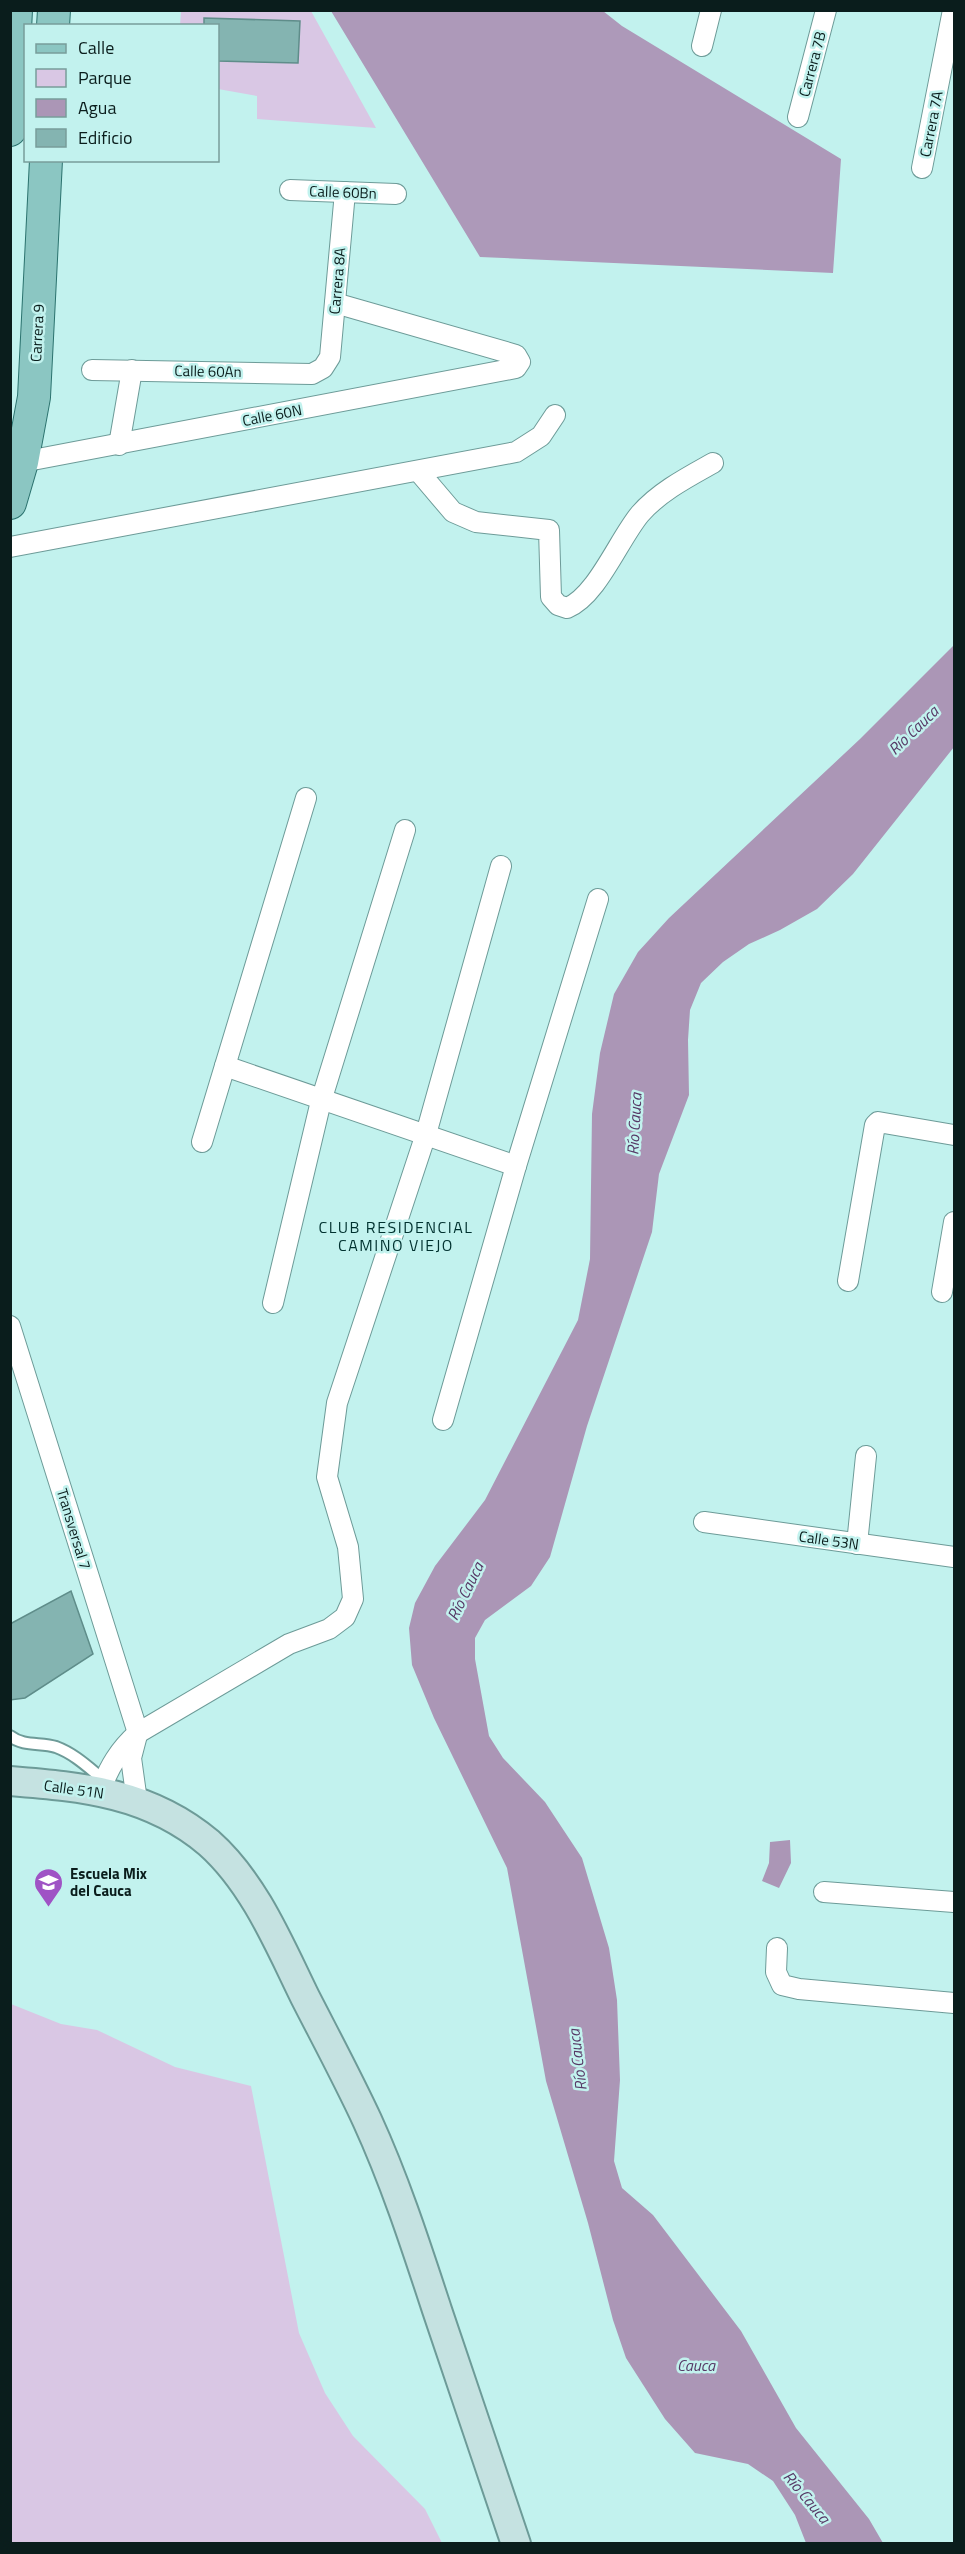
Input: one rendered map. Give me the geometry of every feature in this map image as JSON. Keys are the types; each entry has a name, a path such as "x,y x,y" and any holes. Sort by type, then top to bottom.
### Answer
{"main road":[{"path":"10,130 15,10"},
{"name":"Carrera 9","path":"10,503 22,462 34,397 46,162"},
{"name":"Calle 51N","path":"10,1781 102,1785 177,1821 210,1844 246,1886 275,1936 368,2121 409,2225 516,2544"}],"street":[{"path":"702,46 711,10"},
{"name":"Carrera 7B","path":"798,117 826,10"},
{"name":"Carrera 7A","path":"922,168 953,10"},
{"name":"Calle 60Bn","path":"290,190 396,194"},
{"name":"Carrera 8A","path":"323,368 330,357 345,192"},
{"name":"Calle 60N","path":"22,462 516,368 520,362 516,355 335,303"},
{"name":"Calle 60An","path":"92,370 312,374 323,368"},
{"path":"119,445 132,370"},
{"path":"10,547 516,452 541,435 555,415"},
{"path":"419,472 453,512 476,522 549,530 551,597 558,605 567,608 584,597 641,513 673,487 712,463"},
{"path":"202,1142 306,798"},
{"path":"273,1303 321,1101 405,830"},
{"path":"102,1785 110,1765 123,1746 138,1733 289,1644 328,1629 345,1617 352,1599 348,1547 327,1477 337,1403 426,1134 501,866"},
{"path":"443,1420 516,1166 598,900"},
{"path":"225,1066 321,1101 426,1134 516,1166"},
{"path":"848,1281 875,1125 878,1122 954,1136"},
{"path":"942,1292 954,1222"},
{"name":"Transversal 7","path":"10,1326 138,1733"},
{"path":"857,1544 867,1456"},
{"name":"Calle 53N","path":"704,1522 954,1557"},
{"path":"137,1801 131,1758 138,1733"},
{"path":"824,1892 954,1902"},
{"path":"777,1948 776,1972 782,1985 799,1989 954,2003"}],"lane":[{"path":"10,1736 17,1742 55,1747 74,1756 102,1785"}],"green space":[{"path":"181,11 311,11 376,128 257,119 257,96 219,89 219,24 180,24"},
{"path":"11,2004 61,2024 97,2030 175,2067 251,2086 299,2333 325,2393 353,2436 425,2509 442,2543 11,2543"}],"shaded area":[{"path":"331,11 603,11 622,26 841,159 833,273 480,257"}],"water":[{"name":"Cauca","path":"954,645 954,747 853,874 817,909 749,944 723,962 701,983 690,1010 689,1095 659,1174 652,1232 587,1426 550,1557 531,1586 485,1620 475,1638 475,1659 489,1736 503,1758 545,1802 582,1858 609,1948 617,2000 620,2080 614,2161 622,2188 653,2215 741,2331 796,2428 869,2519 883,2543 806,2543 795,2515 773,2481 748,2464 695,2453 665,2419 626,2358 613,2320 588,2223 546,2081 507,1868 434,1718 412,1665 409,1628 415,1603 435,1566 485,1500 578,1320 590,1259 592,1114 600,1053 614,994 638,952 669,918 860,739"},
{"path":"790,1840 791,1863 779,1888 762,1881 769,1863 770,1842"}],"building":[{"path":"204,18 300,21 298,63 219,61 219,24 204,24"},
{"path":"71,1591 93,1654 25,1698 10,1700 10,1624"}],"place":[{"name":"Escuela Mix del Cauca","path":"49,1908"}],"district":[{"name":"CLUB RESIDENCIAL CAMINO VIEJO","path":"396,1236"}],"water label":[{"name":"Río Cauca","path":"913,730"},
{"name":"Río Cauca","path":"634,1124"},
{"name":"Río Cauca","path":"465,1591"},
{"name":"Río Cauca","path":"577,2060"},
{"name":"Río Cauca","path":"807,2497"}]}
